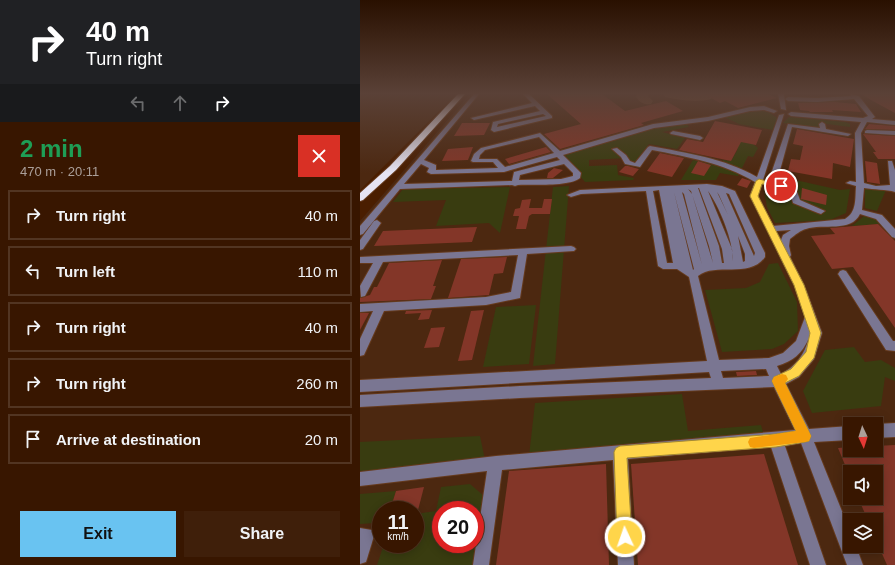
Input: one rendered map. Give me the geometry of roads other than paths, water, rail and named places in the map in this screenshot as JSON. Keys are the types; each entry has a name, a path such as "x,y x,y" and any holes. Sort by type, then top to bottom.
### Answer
{"highway":[{"path":"360,208 393,168 437,120"},
{"path":"360,198 393,168"}],"street":[{"path":"360,232 455,120"},
{"path":"504,170 495,160 475,161 477,154 490,138 494,130 535,120"},
{"path":"420,161 433,167 431,172 504,170 654,126 694,120"},
{"path":"360,401 520,392 778,381 795,373 810,355 816,333 799,285 754,196 777,120"},
{"path":"822,120 823,130"},
{"path":"771,229 846,222 855,217 858,210 860,185 858,128 853,123 846,120"},
{"path":"858,133 865,120"},
{"path":"869,120 895,123"},
{"path":"681,134 691,127 687,121"},
{"path":"774,174 790,125 848,134"},
{"path":"867,132 895,133"},
{"path":"672,133 700,138"},
{"path":"397,187 515,184 561,181 576,178 577,173 540,135 482,149"},
{"path":"490,138 501,144"},
{"path":"615,150 624,156 627,163 637,164 650,148 711,160 745,173 759,181 792,188 796,200 821,211"},
{"path":"515,184 517,174 565,160"},
{"path":"850,183 876,188 895,188 890,162"},
{"path":"571,195 580,192 649,188 714,185 725,188 732,193 760,253 760,257 749,264 718,266 698,271 679,266 663,266 649,188"},
{"path":"682,187 695,190 714,246 718,266"},
{"path":"679,266 682,187"},
{"path":"682,187 688,194 698,271 718,383"},
{"path":"698,271 670,190 682,187 705,190 734,265"},
{"path":"582,197 641,194"},
{"path":"858,210 879,217 895,234"},
{"path":"360,247 377,223"},
{"path":"886,224 895,223"},
{"path":"787,261 784,246 786,237 799,229 812,226"},
{"path":"361,261 571,249"},
{"path":"360,308 486,301 516,295 524,251"},
{"path":"361,293 380,259"},
{"path":"843,274 890,346 895,346"},
{"path":"360,351 381,307"},
{"path":"360,386 769,363 788,357 801,343 808,329 810,316"},
{"path":"769,363 805,436 855,565"},
{"path":"883,431 895,430"},
{"path":"360,479 496,463 843,433"},
{"path":"776,440 818,565"},
{"path":"620,452 626,565"},
{"path":"481,565 496,463"},
{"path":"360,536 366,536 360,556"}]}
